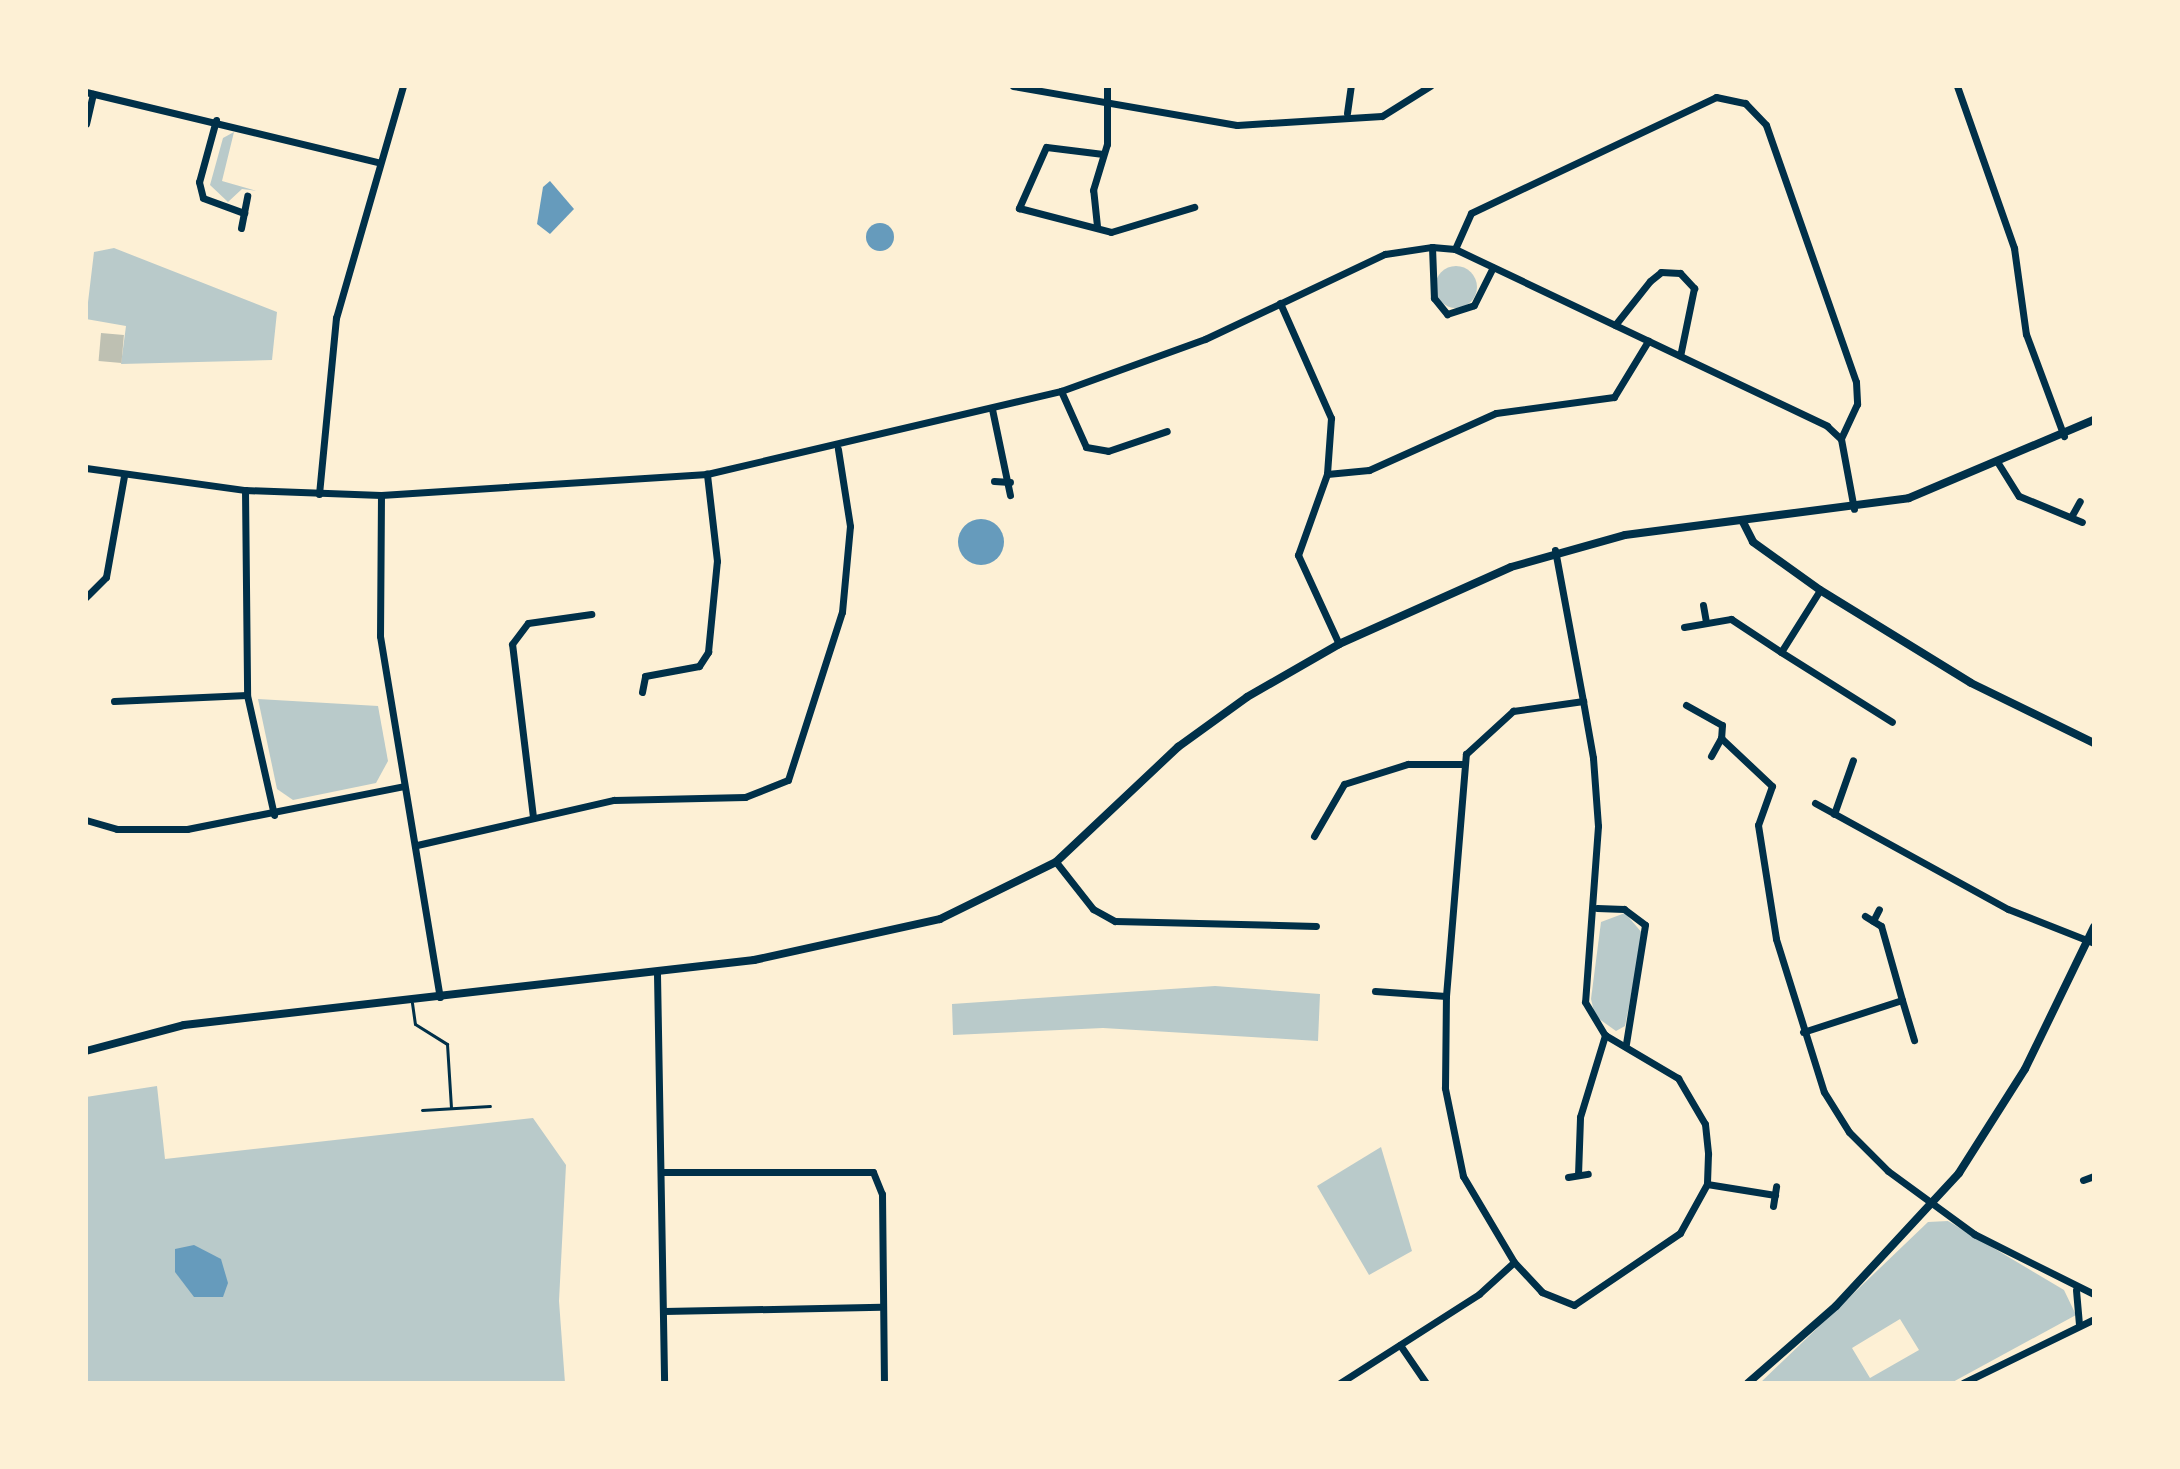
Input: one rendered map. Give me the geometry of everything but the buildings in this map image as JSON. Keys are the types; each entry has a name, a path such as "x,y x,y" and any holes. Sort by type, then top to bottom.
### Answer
{"street":[{"path":"319,494 328,362 378,162 403,86"},
{"path":"1013,86 1237,125 1347,113 1382,116 1430,86"},
{"path":"1097,226 1093,190 1103,154 1107,86"},
{"path":"1347,113 1351,86"},
{"path":"1957,86 2014,248 2026,334 2064,436"},
{"path":"86,124 89,93 216,120 378,162"},
{"path":"1455,249 1471,213 1693,106 1716,97 1745,103 1766,125 1856,382 1857,404 1841,439 1854,509"},
{"path":"216,120 199,182 203,198 244,213"},
{"path":"1103,154 1046,147 1019,208 1097,226 1138,229 1194,207"},
{"path":"241,228 247,196"},
{"path":"1432,247 1434,298 1447,314 1474,305 1493,267"},
{"path":"86,468 124,476 245,490 381,495 707,474 838,449 1061,391 1280,303 1385,254 1432,247 1455,249 1827,426 1841,439"},
{"path":"1615,325 1650,281 1661,272 1680,273 1694,288 1680,356"},
{"path":"1280,303 1331,418 1327,474 1298,555 1339,644"},
{"path":"1327,474 1369,470 1496,413 1614,397 1648,341"},
{"path":"1061,391 1086,447 1108,451 1167,431"},
{"path":"992,409 1010,482 1010,495"},
{"path":"86,1051 184,1025 657,974 940,919 1056,862 1178,747 1339,644 1555,550 1854,509 1909,498 2064,436 2094,420"},
{"path":"417,845 533,817 627,799 754,796 788,780 842,612 850,526 838,449"},
{"path":"1998,463 2019,496 2082,522"},
{"path":"642,692 645,676 699,666 708,652 717,561 707,474"},
{"path":"86,597 106,577 124,476"},
{"path":"994,481 1010,482"},
{"path":"245,490 247,695 274,815"},
{"path":"381,495 380,636 440,997"},
{"path":"2071,517 2080,501"},
{"path":"1743,522 1753,542 1820,590 1971,683 2094,743"},
{"path":"1555,550 1583,701 1598,826 1597,908 1587,987 1588,1014 1605,1035 1626,1044 1678,1078 1705,1124 1707,1184 1680,1233 1586,1301 1555,1302 1514,1262 1456,1153 1445,1088 1446,996 1462,764 1499,718 1583,701"},
{"path":"1781,652 1820,590"},
{"path":"1703,605 1706,622"},
{"path":"533,817 512,644 528,623 591,614"},
{"path":"1684,627 1731,619 1892,722"},
{"path":"114,701 247,695"},
{"path":"1686,705 1722,725 1721,738 1711,756"},
{"path":"1721,738 1772,786 1759,835 1776,939 1824,1092 1849,1132 1933,1205 2076,1290 2094,1294"},
{"path":"1834,814 1853,760"},
{"path":"1314,836 1344,784 1408,764 1462,764"},
{"path":"86,820 152,830 274,815 404,786"},
{"path":"1815,803 2008,909 2091,942"},
{"path":"1056,862 1093,909 1115,921 1316,926"},
{"path":"1597,908 1624,909 1645,925 1626,1044"},
{"path":"1879,909 1869,919 1881,926 1914,1040"},
{"path":"1748,1383 1836,1306 1933,1205 2025,1069 2091,942 2094,927"},
{"path":"657,974 664,1383"},
{"path":"1375,991 1446,996"},
{"path":"1803,1032 1902,1000"},
{"path":"1578,1175 1580,1117 1605,1035"},
{"path":"662,1172 873,1172 882,1194 884,1383"},
{"path":"1568,1177 1588,1174"},
{"path":"2083,1180 2094,1176"},
{"path":"1707,1184 1776,1191 1773,1206"},
{"path":"1340,1383 1400,1345 1514,1262"},
{"path":"2076,1290 2079,1324"},
{"path":"664,1311 881,1307"},
{"path":"1963,1383 2094,1319"},
{"path":"1400,1345 1426,1383"}],"lane":[{"path":"412,999 415,1024 447,1044 451,1107"},
{"path":"422,1110 490,1106"}],"shaded area":[{"path":"234,132 222,181 257,191 242,189 228,202 210,185 223,138"},
{"path":"114,248 277,312 272,360 121,364 126,326 86,319 94,252"},
{"path":"1456,266 1471,272 1477,287 1471,302 1456,308 1441,302 1435,287 1441,272"},
{"path":"258,699 378,706 388,761 376,783 293,800 277,789"},
{"path":"1625,913 1643,934 1625,1026 1616,1031 1595,1016 1591,999 1601,922"},
{"path":"1215,986 1320,994 1318,1041 1103,1028 953,1035 952,1004"},
{"path":"157,1086 165,1159 533,1118 566,1165 559,1301 565,1383 86,1383 86,1097"},
{"path":"1381,1147 1412,1251 1369,1275 1317,1186"},
{"path":"1948,1221 2064,1290 2076,1315 1951,1383 1760,1383 1928,1222","holes":["1900,1319 1919,1350 1870,1378 1852,1348"]}],"water":[{"path":"550,181 574,209 550,234 537,224 543,187"},
{"path":"880,223 890,227 894,237 890,247 880,251 870,247 866,237 870,227"},
{"path":"981,519 998,525 1004,542 998,559 981,565 964,559 958,542 964,525"},
{"path":"194,1245 221,1259 228,1283 223,1297 194,1297 175,1272 175,1249"}]}
